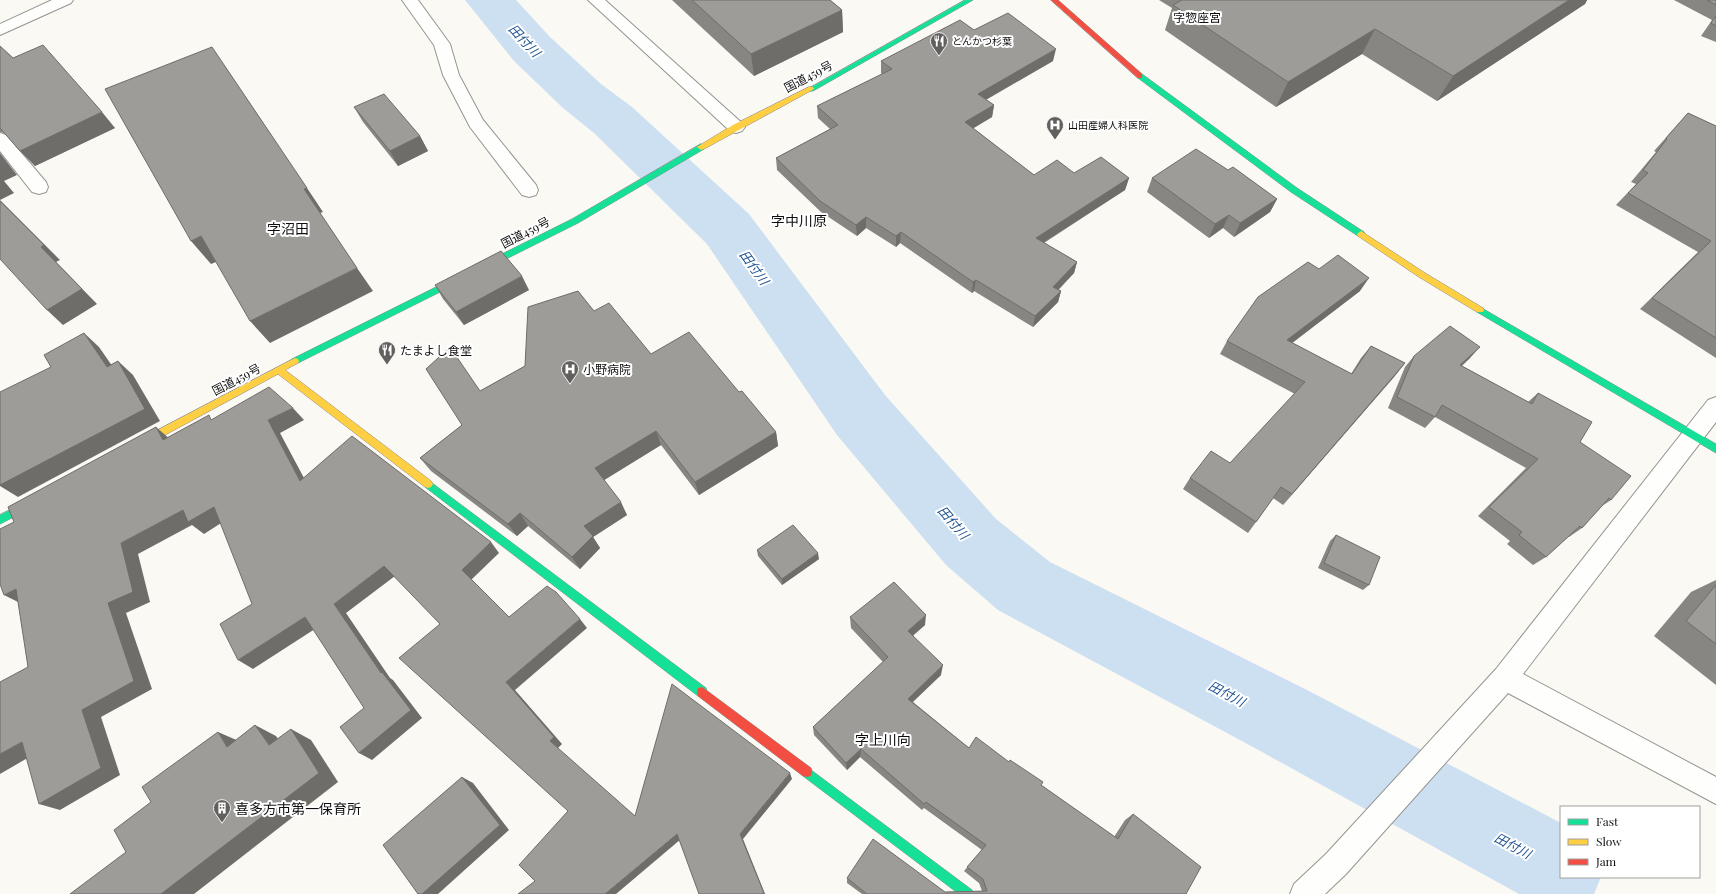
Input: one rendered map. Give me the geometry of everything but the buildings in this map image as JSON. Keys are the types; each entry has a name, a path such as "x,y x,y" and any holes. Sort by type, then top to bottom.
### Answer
{"main road":[{"name":"国道459号","path":"125,452 278,370 575,221 736,127 816,86 970,0"},
{"path":"1054,0 1142,78 1294,190 1422,275 1716,449"},
{"path":"278,370 968,894"},
{"path":"0,520 49,494"}],"street":[{"path":"0,30 66,0"},
{"path":"410,0 442,44 450,75 476,123 529,190"},
{"path":"596,0 736,127"},
{"path":"0,139 39,187"},
{"path":"1304,894 1336,864 1505,678 1716,406"},
{"path":"1505,678 1716,791"}],"waterway":[{"name":"田付川","path":"489,0 532,49 582,96 613,120 728,229 861,415 971,542 1024,586 1281,719 1560,869"}],"traffic: fast":[{"path":"811,89 970,0"},
{"path":"1140,76 1294,190 1361,234"},
{"path":"295,361 575,221 701,147"},
{"path":"1480,310 1716,449"},
{"path":"428,484 702,692"},
{"path":"0,520 38,500"},
{"path":"807,772 968,894"}],"traffic: slow":[{"path":"701,147 736,127 811,89"},
{"path":"1361,234 1422,275 1480,310"},
{"path":"136,446 295,361"},
{"path":"278,370 428,484"}],"traffic: jam":[{"path":"1054,0 1140,76"},
{"path":"702,692 807,772"}],"place":[{"name":"とんかつ杉葉","path":"939,56"},
{"name":"山田産婦人科医院","path":"1055,140"},
{"name":"たまよし食堂","path":"387,365"},
{"name":"小野病院","path":"570,384"},
{"name":"喜多方市第一保育所","path":"222,823"}],"district":[{"name":"字惣座宮","path":"1197,17"},
{"name":"字中川原","path":"799,220"},
{"name":"字沼田","path":"288,228"},
{"name":"字上川向","path":"883,739"}]}
